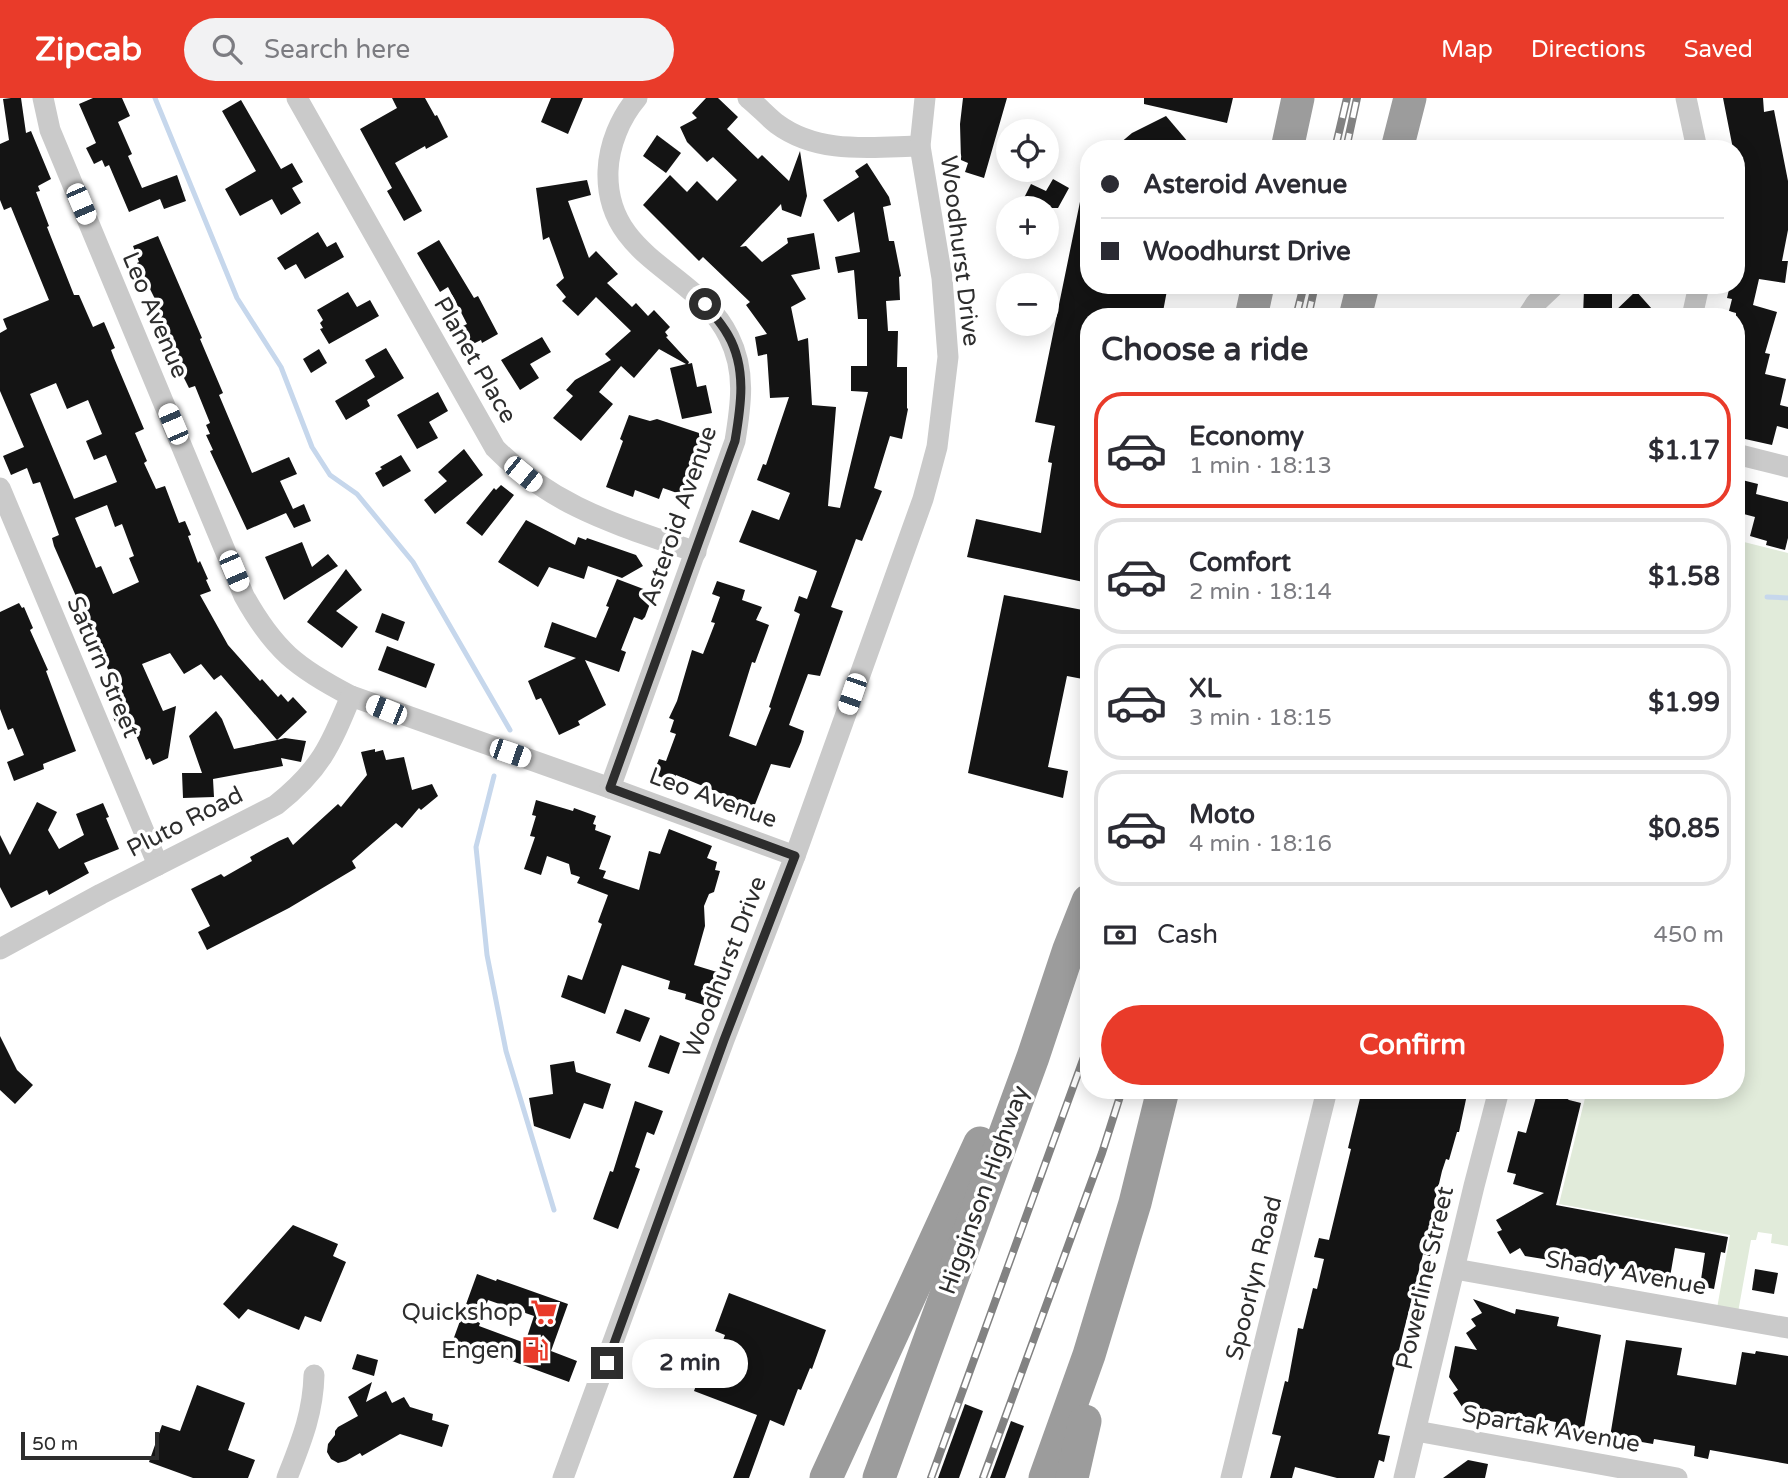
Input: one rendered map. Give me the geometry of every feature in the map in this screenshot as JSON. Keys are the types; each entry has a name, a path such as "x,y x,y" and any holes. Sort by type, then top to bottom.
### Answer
{"highway":[{"path":"1289,140 1298,98"},
{"path":"1399,140 1410,98"},
{"name":"Higginson Highway","path":"879,1478 1080,921"},
{"path":"826,1478 1069,949"},
{"path":"1072,1478 1161,1099"},
{"path":"1045,1478 1089,1355 1135,1203"}],"street":[{"name":"Leo Avenue","path":"43,98 50,130 244,596 258,622 282,652 314,677 351,696 795,856"},
{"name":"Planet Place","path":"297,98 495,448 534,482 588,513 696,552"},
{"name":"Asteroid Avenue","path":"610,788 735,441 741,404 740,366 729,335 705,304 655,263 614,216 608,186 609,153 619,126 638,98"},
{"path":"748,98 777,124 817,144 920,146"},
{"name":"Woodhurst Drive","path":"563,1478 724,1040 795,856 923,499 937,447 948,357 946,319 920,146 925,98"},
{"path":"1686,98 1695,140"},
{"path":"1533,308 1546,294"},
{"path":"1745,456 1788,467"},
{"name":"Saturn Street","path":"0,488 158,865"},
{"name":"Pluto Road","path":"0,949 276,805 298,787 332,744 351,696"},
{"name":"Spoorlyn Road","path":"1231,1478 1325,1099"},
{"name":"Powerline Street","path":"1404,1478 1497,1099"},
{"name":"Shady Avenue","path":"1455,1269 1788,1328"},
{"path":"287,1478 310,1419 314,1375"},
{"name":"Spartak Avenue","path":"1416,1431 1677,1478"}],"green space":[{"path":"1745,542 1788,553 1788,1246 1771,1243 1772,1234 1758,1232 1756,1240 1751,1240 1737,1318 1716,1314 1730,1235 1559,1204 1585,1099 1745,1099"}],"building":[{"path":"21,98 26,133 31,131 51,179 38,186 40,191 36,192 49,226 47,227 74,295 79,295 93,327 104,322 115,348 111,350 144,429 135,433 147,461 144,463 156,489 165,486 179,523 185,521 198,563 200,561 208,579 206,580 211,591 200,595 228,645 260,681 262,679 278,697 281,694 288,702 293,697 307,712 277,740 221,675 214,680 201,664 184,674 170,653 142,664 163,711 176,706 168,758 153,765 150,758 146,760 131,723 118,729 111,712 124,706 54,546 52,538 59,535 40,482 33,484 27,468 11,475 3,456 24,447 0,391 0,333 7,329 3,319 49,300 11,207 4,210 0,200 0,144 9,140 3,99","holes":["56,383 67,409 88,400 102,434 86,441 94,460 106,455 117,482 74,499 30,394","107,505 115,527 122,524 134,556 129,558 139,582 113,594 101,566 96,568 75,518"]},
{"path":"93,98 122,98 130,116 118,122 132,154 128,156 142,188 177,175 186,201 164,209 160,199 129,212 109,165 105,167 102,160 94,164 86,148 96,143 79,104"},
{"path":"392,98 425,98 448,137 395,163 422,211 404,221 387,191 392,188 360,129 397,108"},
{"path":"551,98 583,98 568,134 541,122"},
{"path":"706,98 718,98 738,117 727,129 758,159 762,155 789,181 800,151 807,196 801,217 782,210 781,204 740,247 746,246 762,262 788,243 787,238 814,233 820,269 791,275 806,299 791,307 798,341 808,338 812,405 836,407 828,506 840,508 868,392 851,391 851,366 867,366 867,319 858,319 854,270 838,273 835,257 860,252 854,212 838,222 823,200 859,177 855,171 867,163 889,197 891,205 883,207 889,241 894,241 901,276 900,300 886,301 888,331 898,331 897,367 907,367 908,409 902,439 890,436 874,488 882,491 862,541 856,539 831,607 843,611 820,676 808,674 789,725 804,731 801,742 790,768 771,764 754,807 676,775 673,782 653,774 659,759 666,761 676,734 670,732 674,720 669,718 677,701 692,650 703,654 715,623 711,622 720,597 712,594 717,581 745,590 742,600 762,607 756,620 769,625 755,663 752,662 729,736 756,746 771,708 769,707 800,614 794,611 799,596 807,599 817,571 739,542 752,510 779,520 790,493 757,480 763,464 766,465 789,397 770,398 767,354 758,356 755,337 767,334 746,305 750,302 703,257 699,261 643,205 670,175 687,192 697,181 717,201 737,180 713,157 707,162 687,142 680,127 697,118 692,113"},
{"path":"963,98 1007,98 1001,119 996,119 996,136 984,178 965,172 968,163 961,160 960,124"},
{"path":"1144,98 1233,98 1227,123 1144,104"},
{"path":"1723,98 1763,98 1764,112 1774,110 1788,181 1788,230 1782,261 1788,261 1785,283 1759,279 1753,305 1777,312 1765,353 1770,354 1765,374 1786,379 1780,405 1788,407 1788,429 1777,426 1772,445 1745,439 1745,308 1730,308 1732,299 1727,298 1728,294 1745,294 1745,140 1731,140"},
{"path":"241,100 281,169 292,163 303,182 292,188 301,203 281,215 272,199 240,216 225,189 256,171 222,111"},
{"path":"1166,116 1186,140 1124,140"},
{"path":"657,135 681,153 666,173 643,156"},
{"path":"587,180 591,195 568,201 589,258 596,251 618,274 607,283 632,307 636,303 648,316 654,310 670,327 665,332 668,336 666,337 688,364 692,363 697,387 706,385 712,413 682,419 670,368 686,364 659,349 634,378 621,366 599,392 613,404 581,441 553,418 573,396 566,390 575,380 611,360 605,354 631,331 596,297 578,316 562,301 566,297 556,285 564,278 549,237 543,240 536,188"},
{"path":"1051,182 1058,182 1069,188 1059,206 1059,196 1025,196 1031,184 1046,191"},
{"path":"1080,202 1080,294 1166,294 1164,308 1080,308 1080,581 967,557 976,519 1041,533 1052,463 1048,462 1055,426 1035,422 1053,336 1059,336 1059,305"},
{"path":"318,232 327,247 336,242 344,257 305,279 296,264 285,270 277,258"},
{"path":"158,236 202,338 200,339 223,393 219,395 252,473 289,457 297,474 280,481 293,509 304,504 311,521 294,528 286,513 247,530 210,451 213,450 206,435 210,434 206,425 210,423 195,386 189,388 179,368 162,327 164,326 156,308 159,307 137,263 139,262 133,246"},
{"path":"439,240 474,298 478,296 498,334 482,343 481,340 469,346 459,328 467,324 448,287 440,292 417,253"},
{"path":"348,292 357,307 370,300 379,316 329,344 320,329 323,328 320,323 323,320 317,310"},
{"path":"1584,294 1612,294 1612,308 1583,308"},
{"path":"1633,294 1639,294 1651,308 1618,308"},
{"path":"542,337 551,352 530,364 539,378 520,390 501,360"},
{"path":"386,348 404,378 367,400 370,406 346,420 335,401 375,377 365,360"},
{"path":"319,349 327,363 311,373 303,359"},
{"path":"438,392 448,411 429,422 438,438 417,449 397,415"},
{"path":"629,415 650,421 657,419 711,437 691,498 663,488 659,499 635,490 633,497 606,487 623,441 620,439"},
{"path":"464,449 483,475 435,514 424,500 447,481 438,472"},
{"path":"401,455 411,471 383,487 375,473"},
{"path":"1745,481 1758,484 1756,494 1788,502 1788,538 1785,550 1766,545 1767,541 1750,536 1755,517 1745,514"},
{"path":"501,485 514,495 482,536 466,523 494,488 496,490"},
{"path":"526,520 575,545 578,537 587,538 636,555 643,566 622,578 588,566 584,579 549,567 538,587 498,562"},
{"path":"302,542 312,567 328,554 338,566 284,600 265,557"},
{"path":"346,569 362,590 336,611 358,627 342,648 307,622"},
{"path":"617,579 654,593 645,617 642,620 634,617 621,650 626,652 619,672 585,660 606,705 578,721 580,725 559,735 541,698 536,700 528,681 576,658 544,647 552,622 596,638"},
{"path":"1004,595 1080,609 1080,678 1067,676 1048,767 1068,771 1063,798 968,773"},
{"path":"19,603 24,607 33,628 30,630 48,670 46,671 76,751 43,764 44,769 14,781 7,762 24,755 13,728 8,730 0,709 0,612"},
{"path":"382,613 405,622 398,641 375,632"},
{"path":"387,646 435,664 426,688 378,670"},
{"path":"216,711 234,749 285,738 306,741 301,762 281,758 283,766 213,779 214,797 183,798 182,773 202,773 189,736"},
{"path":"375,749 375,752 383,750 386,760 404,757 412,790 432,784 438,796 421,810 419,808 402,828 396,823 352,861 356,868 289,908 207,950 198,932 210,926 191,889 221,874 224,877 252,861 250,857 288,837 293,845 338,804 341,807 367,775 361,752"},
{"path":"536,800 596,816 593,824 596,825 595,830 611,836 599,869 606,871 603,878 639,890 649,851 660,854 669,829 712,846 707,858 717,862 715,870 720,871 714,892 709,894 704,906 705,926 694,965 717,972 707,1006 685,999 686,994 668,989 670,981 622,965 605,1014 561,997 568,975 582,980 602,924 598,922 608,895 577,883 580,877 571,874 569,864 547,856 541,875 524,869 535,837 530,836 536,816 532,815"},
{"path":"37,802 57,812 48,830 59,849 84,835 76,814 103,803 119,849 84,863 89,873 49,895 47,890 11,908 0,887 0,835 10,855"},
{"path":"625,1009 650,1018 640,1042 616,1033"},
{"path":"660,1035 680,1043 669,1074 648,1067"},
{"path":"0,1036 17,1070 33,1085 15,1104 0,1090"},
{"path":"574,1061 576,1072 611,1084 603,1109 584,1103 570,1139 534,1126 529,1098 553,1094 550,1065"},
{"path":"1360,1099 1466,1099 1459,1132 1449,1160 1446,1159 1435,1201 1448,1204 1444,1218 1440,1217 1430,1256 1423,1254 1378,1434 1390,1436 1384,1462 1379,1460 1374,1478 1337,1478 1295,1467 1292,1478 1270,1478 1281,1436 1272,1434 1285,1381 1288,1382 1298,1328 1303,1329 1313,1288 1317,1289 1324,1259 1314,1257 1319,1238 1329,1240 1351,1149 1348,1148"},
{"path":"1535,1099 1568,1099 1581,1103 1556,1205 1728,1237 1725,1253 1721,1252 1714,1289 1700,1286 1705,1253 1675,1248 1670,1277 1525,1256 1520,1248 1510,1254 1497,1232 1502,1230 1496,1220 1544,1193 1513,1184 1516,1174 1507,1172 1518,1131 1526,1133"},
{"path":"635,1101 663,1111 654,1135 647,1132 635,1167 640,1169 618,1229 593,1219 610,1171 613,1172"},
{"path":"293,1225 338,1244 333,1256 346,1262 321,1322 305,1316 299,1330 248,1309 239,1319 223,1304"},
{"path":"1755,1269 1778,1273 1774,1294 1752,1290"},
{"path":"477,1274 568,1304 551,1351 577,1361 569,1382 471,1346 470,1349 452,1343","holes":["488,1300 534,1316 525,1343 479,1326"]},
{"path":"729,1293 826,1330 812,1369 810,1368 801,1390 798,1389 784,1426 770,1420 749,1478 733,1478 757,1415 694,1391 706,1358 715,1362 725,1335 715,1331"},
{"path":"1473,1299 1515,1314 1516,1309 1559,1317 1557,1326 1601,1335 1582,1439 1554,1434 1556,1422 1507,1414 1505,1421 1476,1416 1470,1419 1453,1393 1458,1390 1449,1377 1455,1346 1477,1350 1466,1333 1476,1326 1471,1319 1482,1313"},
{"path":"1626,1340 1682,1348 1677,1375 1736,1385 1742,1352 1755,1354 1756,1351 1788,1356 1788,1464 1710,1450 1708,1459 1694,1456 1695,1446 1654,1439 1653,1444 1625,1439 1624,1446 1609,1443"},
{"path":"357,1354 378,1360 374,1376 352,1369"},
{"path":"372,1382 366,1402 386,1391 392,1403 404,1397 410,1407 433,1414 432,1420 449,1425 442,1447 400,1434 362,1456 360,1453 338,1463 331,1459 327,1452 328,1444 335,1431 358,1416 348,1397"},
{"path":"197,1385 245,1403 228,1450 255,1460 248,1478 193,1478 149,1462 162,1425 180,1431"},
{"path":"965,1404 983,1411 959,1478 938,1478"},
{"path":"1011,1421 1024,1426 1005,1478 990,1478"},
{"path":"1468,1460 1488,1464 1485,1478 1443,1478"}],"waterway":[{"path":"155,98 237,298 281,367 312,447 330,475 357,494 413,562 510,730"},
{"path":"1767,597 1788,598"},
{"path":"494,776 476,847 487,955 506,1051 554,1210"}],"railway":[{"path":"1337,140 1347,98"},
{"path":"1348,140 1357,98"},
{"path":"1298,308 1302,294"},
{"path":"1310,308 1313,294"},
{"path":"931,1478 1080,1068"},
{"path":"983,1478 1102,1153 1119,1099"}],"place":[{"name":"Quickshop","path":"544,1312"},
{"name":"Engen","path":"535,1350"}],"route":[{"path":"607,1363 724,1040 795,856 610,788 735,441 741,404 740,366 729,335 705,304"}]}
